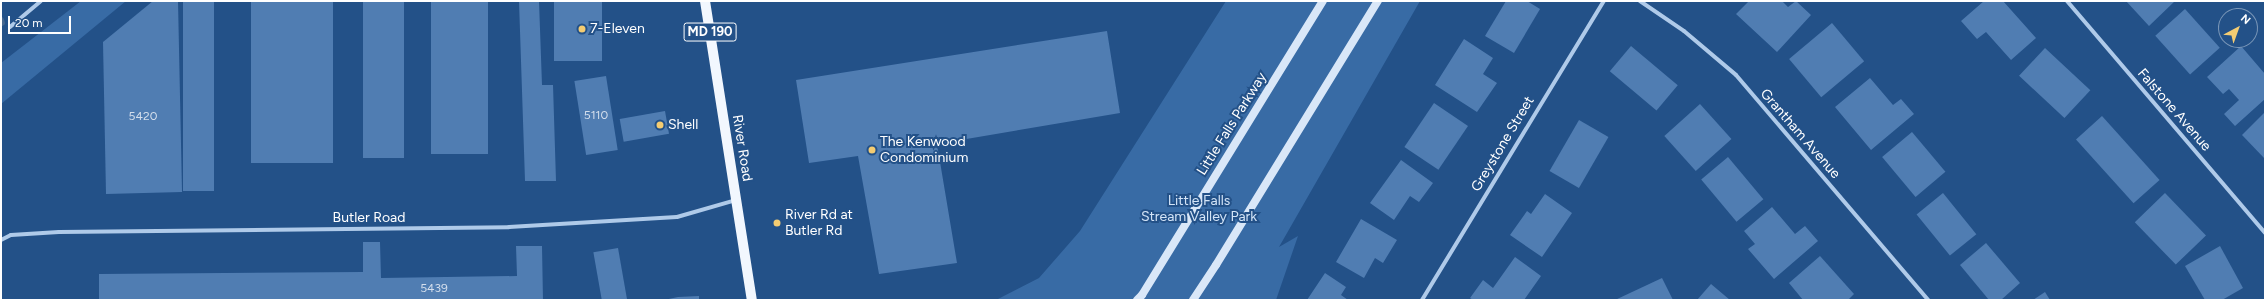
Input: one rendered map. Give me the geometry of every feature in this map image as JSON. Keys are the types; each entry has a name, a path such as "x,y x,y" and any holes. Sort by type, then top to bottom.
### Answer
{"main road":[{"name":"River Road","path":"705,1 752,300"},
{"name":"Little Falls Parkway","path":"1137,300 1142,295 1323,1"},
{"path":"1193,300 1378,1"}],"street":[{"path":"10,27 41,1"},
{"name":"Greystone Street","path":"1422,300 1604,1"},
{"name":"Grantham Avenue","path":"1640,1 1684,31 1736,76 1928,300"},
{"name":"Falstone Avenue","path":"2066,1 2265,232"},
{"name":"Butler Road","path":"1,240 11,235 59,232 509,227 677,217 736,200"}],"green space":[{"path":"81,1 126,1 1,104 1,63"},
{"name":"Little Falls Stream Valley Park","path":"1226,1 1420,1 1279,247 1298,236 1276,300 996,300 1039,278 1080,231"}],"building":[{"path":"153,1 178,1 182,192 106,194 103,42"},
{"path":"183,1 214,1 214,191 183,191"},
{"path":"251,1 333,1 333,163 251,163"},
{"path":"363,1 404,1 404,158 363,158"},
{"path":"431,1 488,1 488,154 431,154"},
{"path":"519,1 539,1 542,85 553,85 556,181 525,181"},
{"name":"7-Eleven","path":"554,1 602,1 602,61 554,61"},
{"path":"1506,1 1527,1 1540,9 1514,53 1485,36"},
{"path":"1749,1 1782,1 1788,7 1796,1 1811,15 1777,52 1736,14"},
{"path":"1984,1 2003,1 2036,38 2011,60 1986,32 1977,39 1961,21"},
{"path":"2126,1 2175,1 2149,26"},
{"path":"2185,9 2219,48 2190,74 2155,36"},
{"path":"1832,23 1864,61 1821,97 1789,59"},
{"name":"The Kenwood Condominium","path":"1107,31 1120,113 937,144 957,263 879,274 858,156 809,163 796,80"},
{"path":"1464,39 1493,58 1483,74 1497,83 1477,112 1435,85"},
{"path":"1631,46 1678,85 1657,110 1610,71"},
{"path":"2045,48 2090,90 2064,118 2019,76"},
{"path":"2239,48 2243,48 2265,74 2265,99 2235,126 2224,114 2239,100 2229,89 2223,94 2207,77"},
{"path":"606,76 618,150 586,155 574,81"},
{"path":"1870,78 1893,105 1901,99 1914,114 1871,150 1835,107"},
{"path":"1434,103 1468,126 1438,170 1404,147"},
{"path":"1700,104 1731,139 1696,171 1664,136"},
{"path":"665,111 669,134 624,142 620,119"},
{"path":"2265,112 2265,159 2242,135"},
{"path":"2102,116 2160,180 2134,203 2076,139"},
{"path":"1579,120 1608,137 1579,188 1550,171"},
{"path":"1912,132 1945,172 1916,197 1882,157"},
{"path":"1728,157 1763,199 1737,222 1701,179"},
{"path":"1401,160 1433,183 1419,202 1410,196 1394,220 1370,203"},
{"path":"1943,193 1976,234 1950,256 1917,214"},
{"path":"2165,193 2206,235 2176,265 2135,222"},
{"path":"1545,194 1572,213 1542,257 1510,235 1527,211 1531,214"},
{"path":"1772,207 1795,234 1805,226 1818,241 1774,279 1748,249 1755,244 1744,231"},
{"path":"1361,219 1397,240 1383,263 1375,258 1364,278 1336,262"},
{"path":"363,242 380,242 381,278 517,276 516,246 542,246 543,300 99,300 99,274 363,272"},
{"path":"1986,243 2020,283 2001,300 1989,300 1960,265"},
{"path":"2220,246 2243,288 2222,300 2205,300 2185,266"},
{"path":"618,248 627,300 602,300 593,252"},
{"path":"1820,256 1854,294 1848,300 1803,300 1789,283"},
{"path":"1515,257 1541,276 1524,300 1473,300 1470,298 1483,280 1493,288"},
{"path":"1325,273 1346,287 1341,295 1348,300 1307,300"},
{"path":"1662,278 1673,300 1615,300"},
{"path":"1711,284 1730,300 1697,300"},
{"path":"2045,292 2050,300 2033,300"},
{"path":"699,296 699,300 664,300 678,297"}],"place":[{"name":"7-Eleven","path":"582,29"},
{"name":"Shell","path":"660,125"},
{"name":"The Kenwood Condominium","path":"872,150"},
{"name":"River Rd at Butler Rd","path":"777,223"}]}
